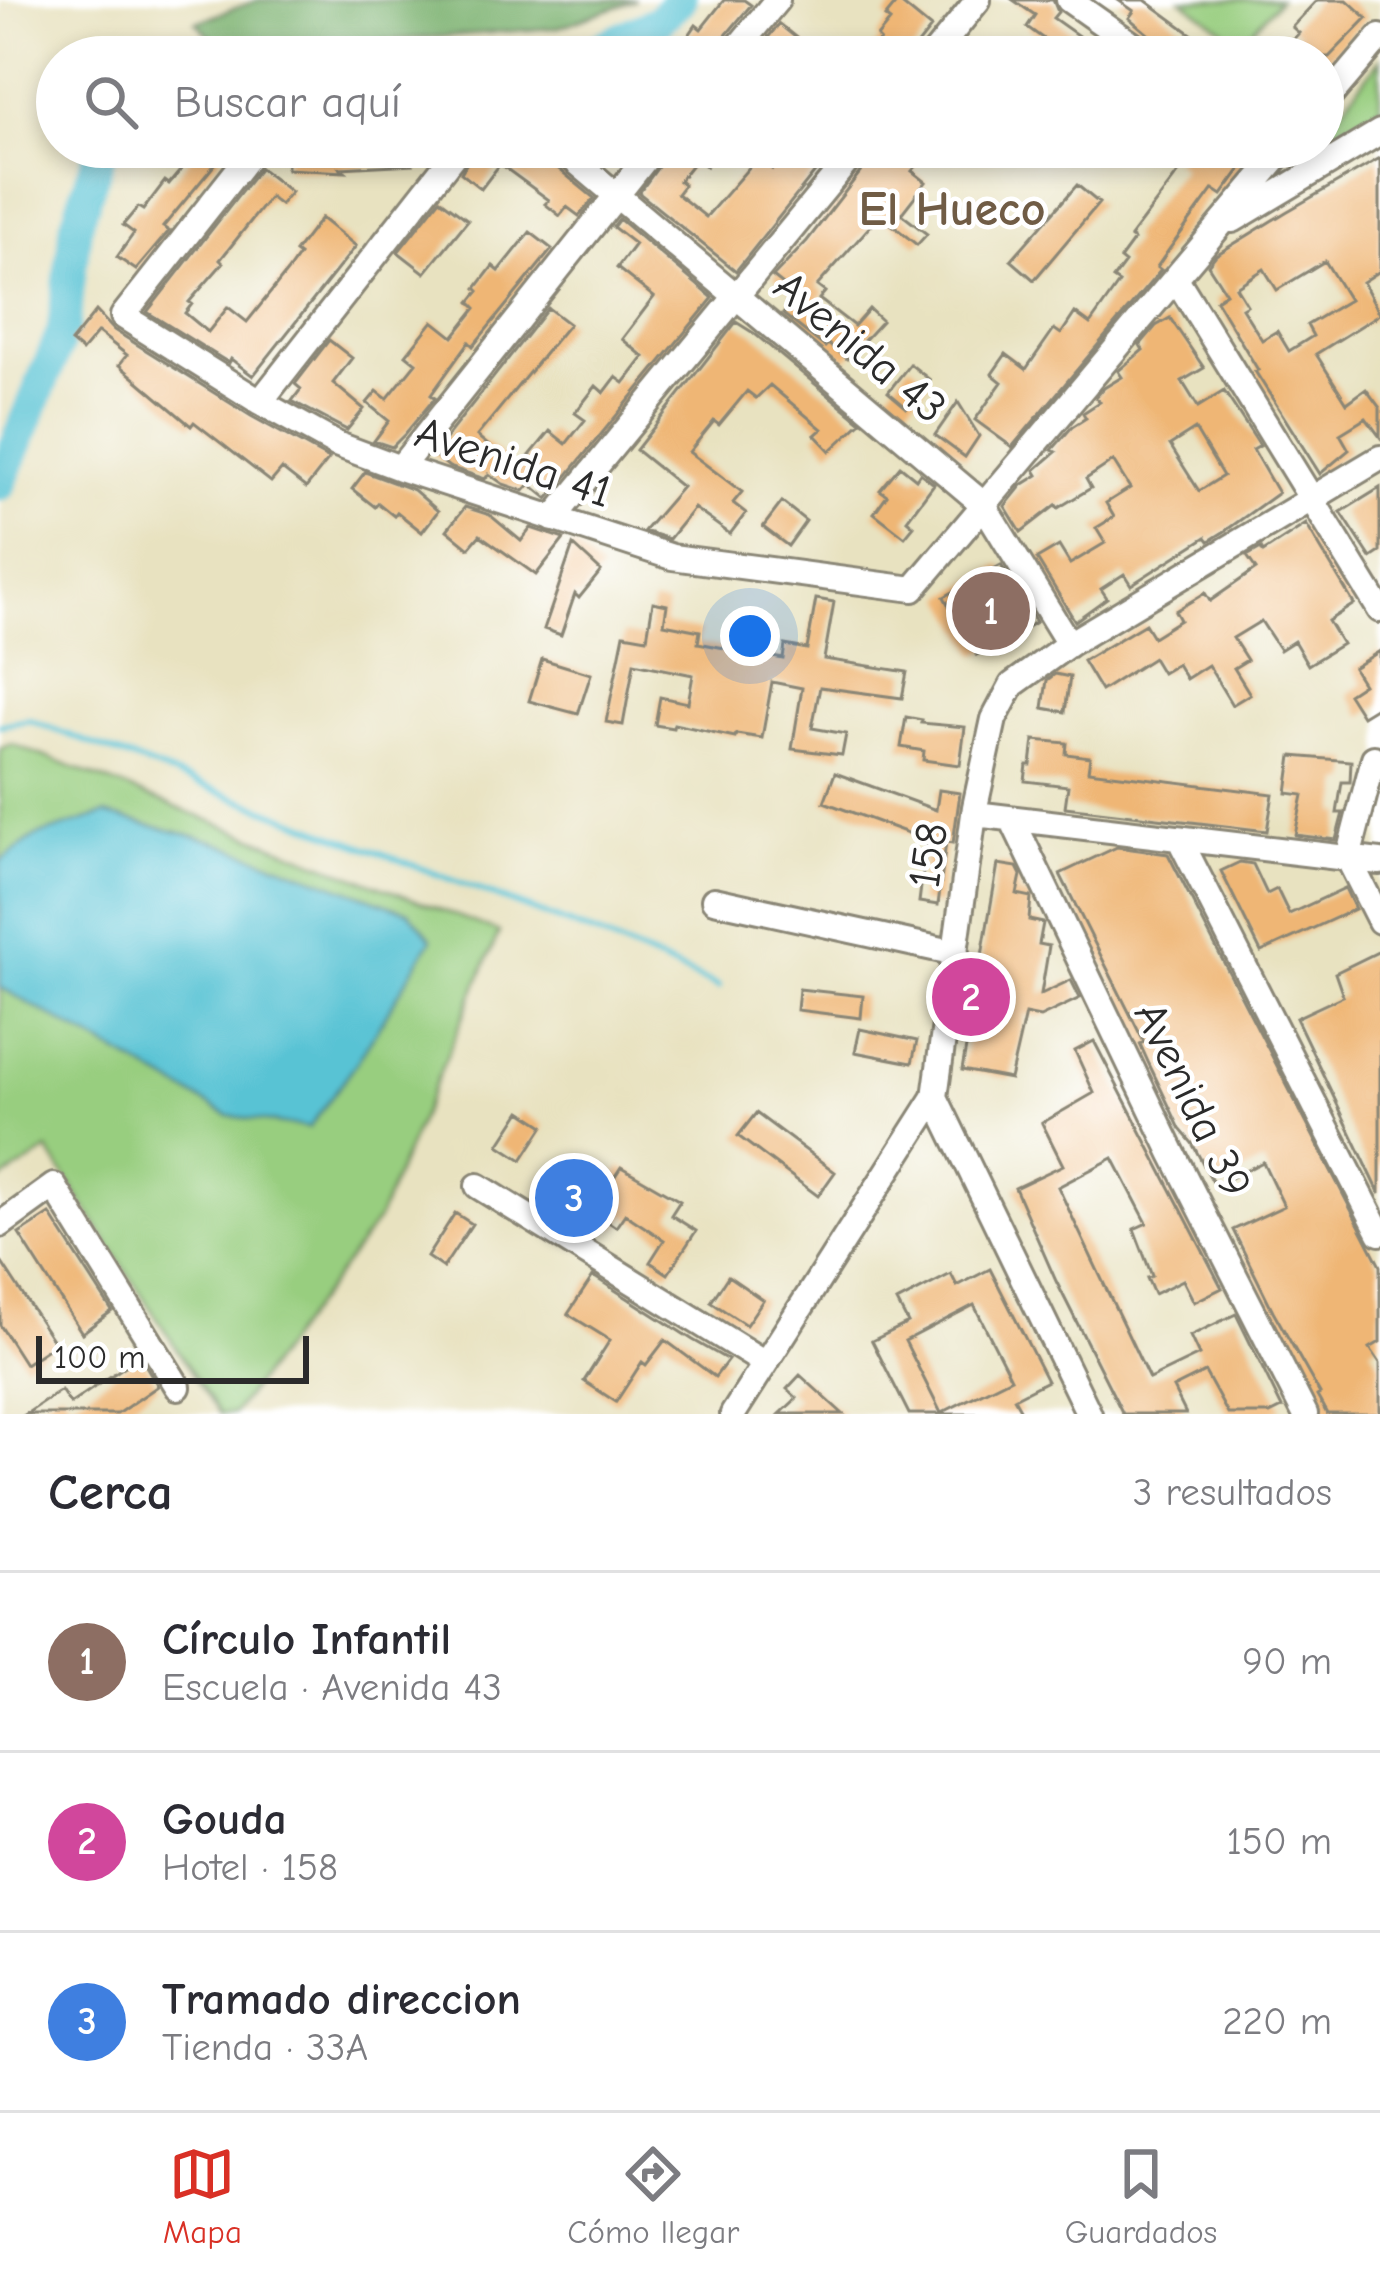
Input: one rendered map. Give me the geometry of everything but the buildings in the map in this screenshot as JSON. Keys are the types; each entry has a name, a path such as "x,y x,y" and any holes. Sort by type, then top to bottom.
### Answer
{"street":[{"path":"747,36 777,0"},
{"path":"949,36 978,0"},
{"path":"1069,0 1120,36"},
{"path":"1344,79 1380,37"},
{"path":"1344,152 1380,132"},
{"name":"Avenida 41","path":"239,168 123,316 336,444 672,556 913,590 983,504"},
{"path":"260,402 444,168"},
{"name":"Avenida 43","path":"583,168 983,504 1069,644"},
{"path":"400,468 638,168"},
{"path":"553,519 842,168"},
{"path":"983,504 1270,168"},
{"path":"1215,232 1317,168"},
{"path":"1177,280 1380,610"},
{"name":"158","path":"733,1414 935,1097 975,814 994,719 1012,685 1069,644 1380,458"},
{"path":"1374,758 1348,858 1380,920"},
{"path":"975,814 1380,862"},
{"name":"Avenida 39","path":"1012,819 1173,1154 1306,1414"},
{"path":"1180,840 1380,1233"},
{"path":"714,900 956,952"},
{"path":"935,1097 1089,1414"},
{"path":"0,1225 54,1186 178,1387"},
{"path":"478,1186 765,1363"}],"green space":[{"path":"258,0 636,0 557,28 450,36 210,36 196,22"},
{"path":"1182,0 1279,0 1248,36 1232,36"},
{"path":"1380,59 1380,108 1344,127 1344,106"},
{"path":"12,744 499,932 377,1221 233,1414 219,1414 48,1150 0,1181 0,748"}],"water":[{"path":"105,814 213,841 409,912 432,939 357,1062 309,1128 229,1116 0,987 0,861 36,836"}],"waterway":[{"path":"627,36 658,21 680,0"},
{"path":"0,484 63,331 76,225 95,168"},
{"path":"0,725 29,720 606,938 719,987"}],"place":[{"name":"Círculo Infantil","path":"991,611"},
{"name":"Gouda","path":"971,997"},
{"name":"Tramado direccion","path":"574,1198"}],"district":[{"name":"El Hueco","path":"952,208"}]}
